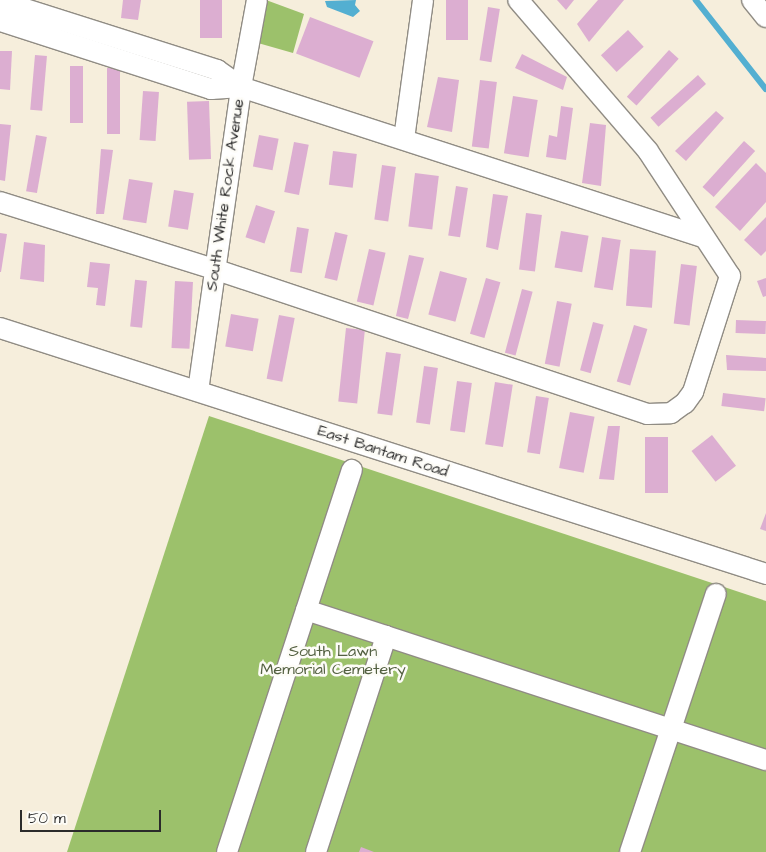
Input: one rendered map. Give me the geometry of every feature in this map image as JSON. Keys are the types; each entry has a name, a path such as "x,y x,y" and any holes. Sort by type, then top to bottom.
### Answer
{"street":[{"name":"South White Rock Avenue","path":"198,392 241,87 257,0"},
{"path":"404,139 423,0"},
{"path":"0,202 214,269 647,414 660,415 677,409 693,392 730,276 702,238 648,151 518,0"},
{"path":"752,0 766,17"},
{"path":"6,13 210,89 241,87 702,238"},
{"name":"East Bantam Road","path":"0,328 766,574"},
{"path":"227,852 352,470"},
{"path":"630,852 716,594"},
{"path":"306,610 766,760"},
{"path":"316,852 386,636"}],"green space":[{"path":"266,0 304,14 293,53 258,43"},
{"name":"South Lawn Memorial Cemetery","path":"209,416 766,601 766,852 67,852"}],"water":[{"path":"356,0 355,5 360,11 353,17 327,7 325,1"}],"building":[{"path":"123,0 141,0 138,20 121,18"},
{"path":"200,0 222,0 222,38 200,38"},
{"path":"446,0 468,0 468,40 446,40"},
{"path":"557,0 574,0 566,10"},
{"path":"598,0 624,0 589,42 577,24"},
{"path":"488,7 500,9 491,62 480,60"},
{"path":"310,17 373,41 360,78 296,53"},
{"path":"628,30 644,47 617,72 601,55"},
{"path":"669,50 679,59 637,106 627,97"},
{"path":"0,51 12,51 10,90 0,89"},
{"path":"522,54 567,77 563,90 515,68"},
{"path":"35,55 47,56 42,111 30,110"},
{"path":"70,66 83,66 83,123 70,123"},
{"path":"107,68 120,68 120,134 107,134"},
{"path":"698,75 706,84 658,127 650,118"},
{"path":"438,77 459,80 452,132 427,127"},
{"path":"480,80 497,82 489,149 472,147"},
{"path":"143,91 159,92 156,141 140,140"},
{"path":"513,96 538,100 529,157 504,153"},
{"path":"209,101 211,159 189,160 187,102"},
{"path":"561,106 573,108 566,160 546,157 549,135 557,137"},
{"path":"716,111 724,118 686,161 675,151"},
{"path":"590,123 606,125 601,186 582,183"},
{"path":"0,124 11,125 5,181 0,180"},
{"path":"36,135 47,137 37,193 26,191"},
{"path":"259,135 279,139 273,170 253,166"},
{"path":"744,141 755,151 714,197 703,187"},
{"path":"294,142 309,145 299,195 284,192"},
{"path":"101,149 113,150 104,214 96,214"},
{"path":"333,151 357,154 353,188 329,185"},
{"path":"756,163 766,173 766,202 740,231 715,207"},
{"path":"382,165 396,167 388,221 374,219"},
{"path":"415,173 439,176 432,230 408,227"},
{"path":"129,179 153,183 146,223 123,219"},
{"path":"456,186 468,188 460,237 448,235"},
{"path":"174,190 194,193 188,230 168,227"},
{"path":"493,194 508,196 498,250 486,247"},
{"path":"256,205 275,211 265,244 245,237"},
{"path":"526,213 542,215 535,272 519,270"},
{"path":"766,217 766,251 761,256 744,240"},
{"path":"297,227 309,229 302,273 290,271"},
{"path":"561,231 589,236 582,272 555,267"},
{"path":"335,232 348,235 337,281 324,278"},
{"path":"0,233 7,234 1,272 0,272"},
{"path":"602,237 621,240 613,290 594,287"},
{"path":"24,242 45,245 44,282 20,279"},
{"path":"369,249 386,253 373,305 357,302"},
{"path":"630,249 656,251 652,308 626,306"},
{"path":"409,255 424,258 408,319 396,316"},
{"path":"90,262 110,264 105,306 96,305 98,288 87,287"},
{"path":"681,264 697,266 690,326 674,324"},
{"path":"440,271 467,278 455,322 428,314"},
{"path":"486,278 500,282 484,338 470,334"},
{"path":"766,278 766,296 763,297 757,281"},
{"path":"135,280 147,281 142,328 130,326"},
{"path":"175,281 193,282 189,349 171,348"},
{"path":"522,289 533,292 516,356 505,353"},
{"path":"557,301 572,304 560,367 545,364"},
{"path":"231,314 259,319 253,351 225,346"},
{"path":"279,315 295,318 282,382 267,379"},
{"path":"736,320 766,321 766,334 736,333"},
{"path":"593,322 604,325 591,373 580,370"},
{"path":"634,325 647,329 630,386 617,381"},
{"path":"346,328 365,330 357,404 338,402"},
{"path":"386,352 401,354 392,415 377,413"},
{"path":"726,355 766,358 766,371 727,370"},
{"path":"424,366 438,368 430,424 416,422"},
{"path":"457,381 472,383 465,433 450,431"},
{"path":"495,382 513,385 503,447 485,444"},
{"path":"723,393 766,398 764,411 721,406"},
{"path":"536,396 549,398 540,454 527,452"},
{"path":"570,412 595,417 584,473 559,468"},
{"path":"608,426 620,426 614,480 599,479"},
{"path":"712,435 736,466 716,482 692,451"},
{"path":"645,437 668,437 668,493 645,493"},
{"path":"766,513 766,531 760,529"},
{"path":"361,847 374,852 359,852"}],"waterway":[{"path":"696,0 766,89"}]}
